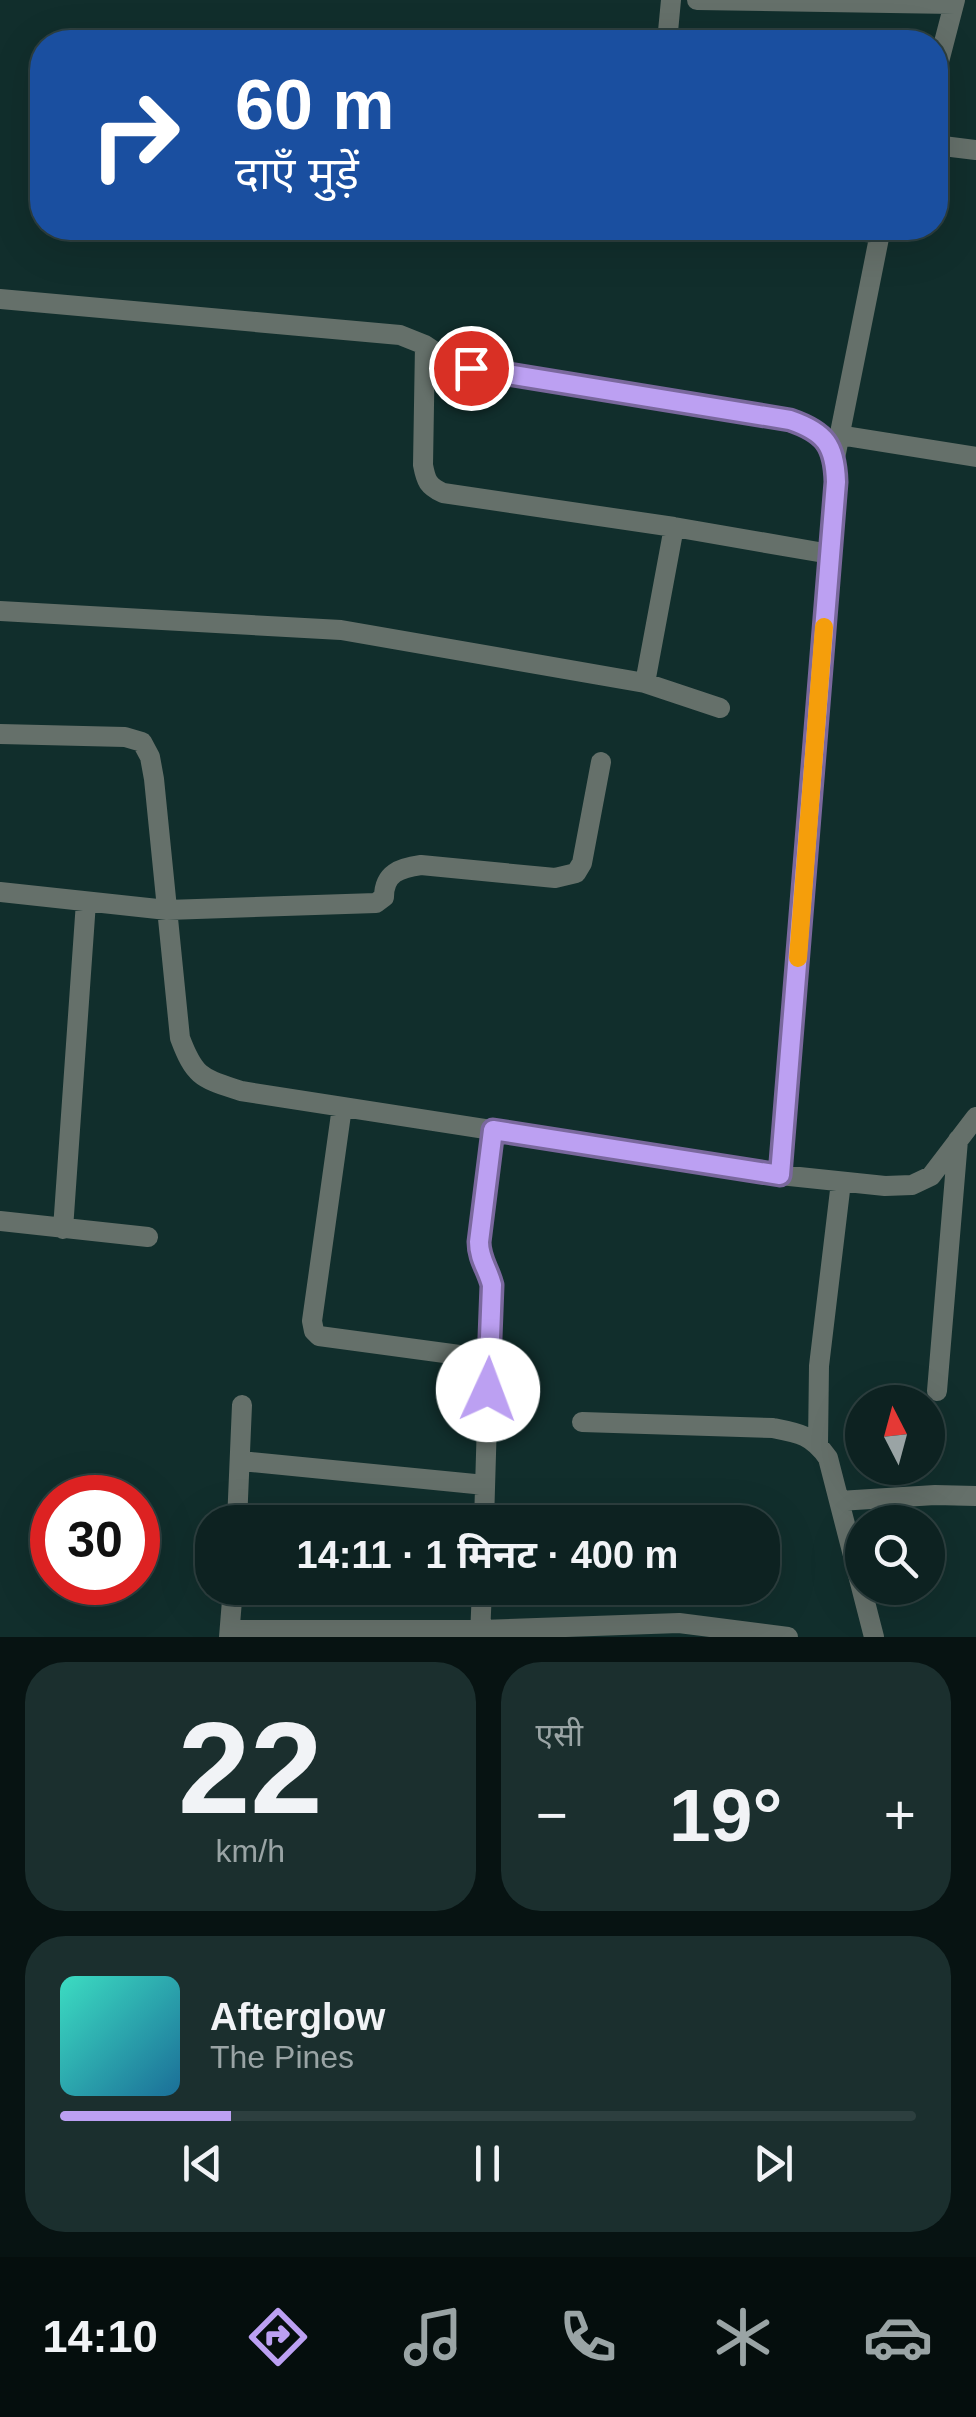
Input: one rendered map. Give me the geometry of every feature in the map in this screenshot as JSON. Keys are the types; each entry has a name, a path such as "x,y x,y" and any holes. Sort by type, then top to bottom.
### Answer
{"street":[{"path":"668,30 671,0"},
{"path":"697,0 955,2 948,30"},
{"path":"948,147 976,150"},
{"path":"780,1175 835,458 878,240"},
{"path":"0,299 400,335 471,368 790,420 810,427 835,458"},
{"path":"425,345 423,465 430,487 443,493 830,554"},
{"path":"840,435 976,457"},
{"path":"645,684 674,528"},
{"path":"0,610 341,630 645,684 720,708"},
{"path":"0,734 126,737 142,742 154,779 180,1038 191,1067 212,1081 242,1092 780,1175 885,1186 912,1185 931,1176 976,1117"},
{"path":"0,892 167,910 376,902 384,896 392,874 402,867 567,877 576,873 582,863 601,762"},
{"path":"63,1229 86,902"},
{"path":"342,1107 312,1321 314,1331 319,1336 489,1359"},
{"path":"484,1505 492,1285 479,1256 479,1242 493,1130"},
{"path":"938,1385 958,1140"},
{"path":"818,1444 820,1366 841,1182"},
{"path":"0,1221 148,1237"},
{"path":"238,1505 242,1406"},
{"path":"582,1422 773,1428 800,1433 818,1444 828,1458 874,1637"},
{"path":"240,1461 485,1486"},
{"path":"839,1501 976,1496"},
{"path":"232,1605 230,1634 481,1633 679,1624 788,1637"},
{"path":"481,1633 482,1605"}],"slow traffic":[{"path":"798,958 824,627"}],"route":[{"path":"471,368 790,420 810,427 824,440 835,458 836,482 780,1175 493,1130 479,1242 479,1256 492,1285 488,1390"}]}
